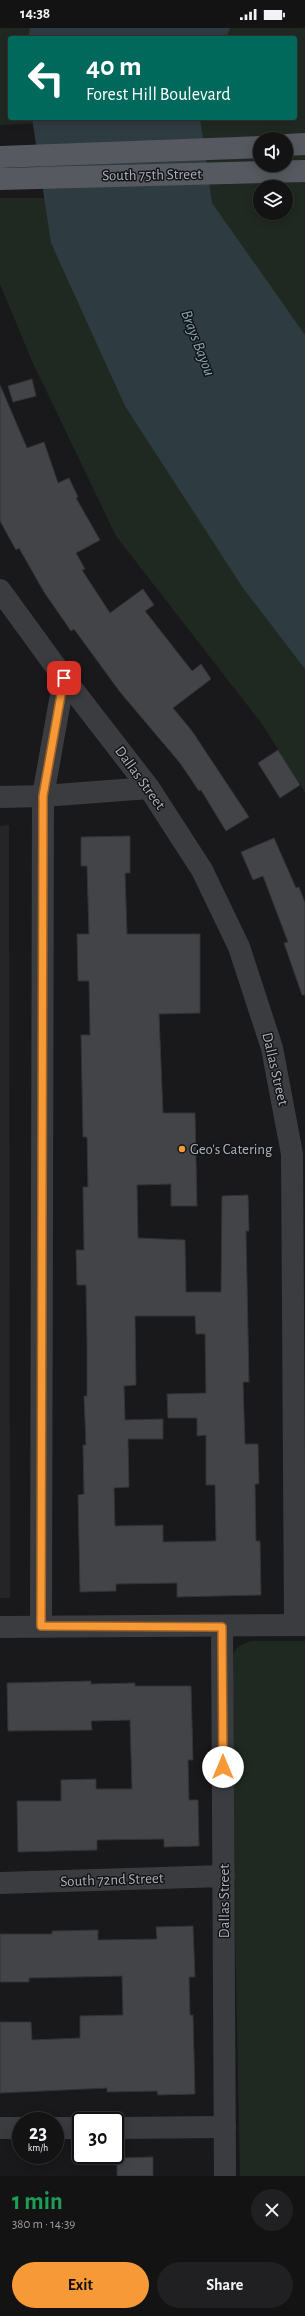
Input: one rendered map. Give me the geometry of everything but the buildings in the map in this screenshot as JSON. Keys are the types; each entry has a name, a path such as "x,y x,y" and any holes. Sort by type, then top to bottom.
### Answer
{"main road":[{"path":"293,145 305,144"},
{"name":"South 75th Street","path":"0,157 253,147"},
{"name":"South 75th Street","path":"0,179 305,171"}],"street":[{"name":"Dallas Street","path":"0,590 64,678 149,788 202,870 239,947 272,1048 292,1154 300,1625"},
{"path":"41,1626 43,796 64,678"},
{"path":"0,797 43,796 149,788"},
{"path":"0,1627 222,1627 300,1625"},
{"name":"Dallas Street","path":"222,1627 225,2176"},
{"name":"South 72nd Street","path":"0,1883 224,1876"},
{"path":"124,2128 225,2127"},
{"path":"0,2128 12,2128"}],"shaded area":[{"path":"0,28 305,28 305,792 262,724 116,536 32,361 0,284 0,198 44,198 195,120 297,120 297,36 8,36 8,120 142,120 0,125"},
{"path":"9,825 10,1598 0,1598 0,826"},
{"path":"252,1641 305,1641 305,2176 240,2176 230,1667 232,1657 236,1650 242,1644"}],"water":[{"path":"30,28 230,28 227,36 28,36"},
{"name":"Brays Bayou","path":"32,120 200,120 212,203 305,335 305,669 243,588 125,406 51,243"}],"place":[{"name":"Geo's Catering","path":"182,1149"}],"route":[{"path":"64,678 43,796 41,1626 222,1627 223,1767"}]}
